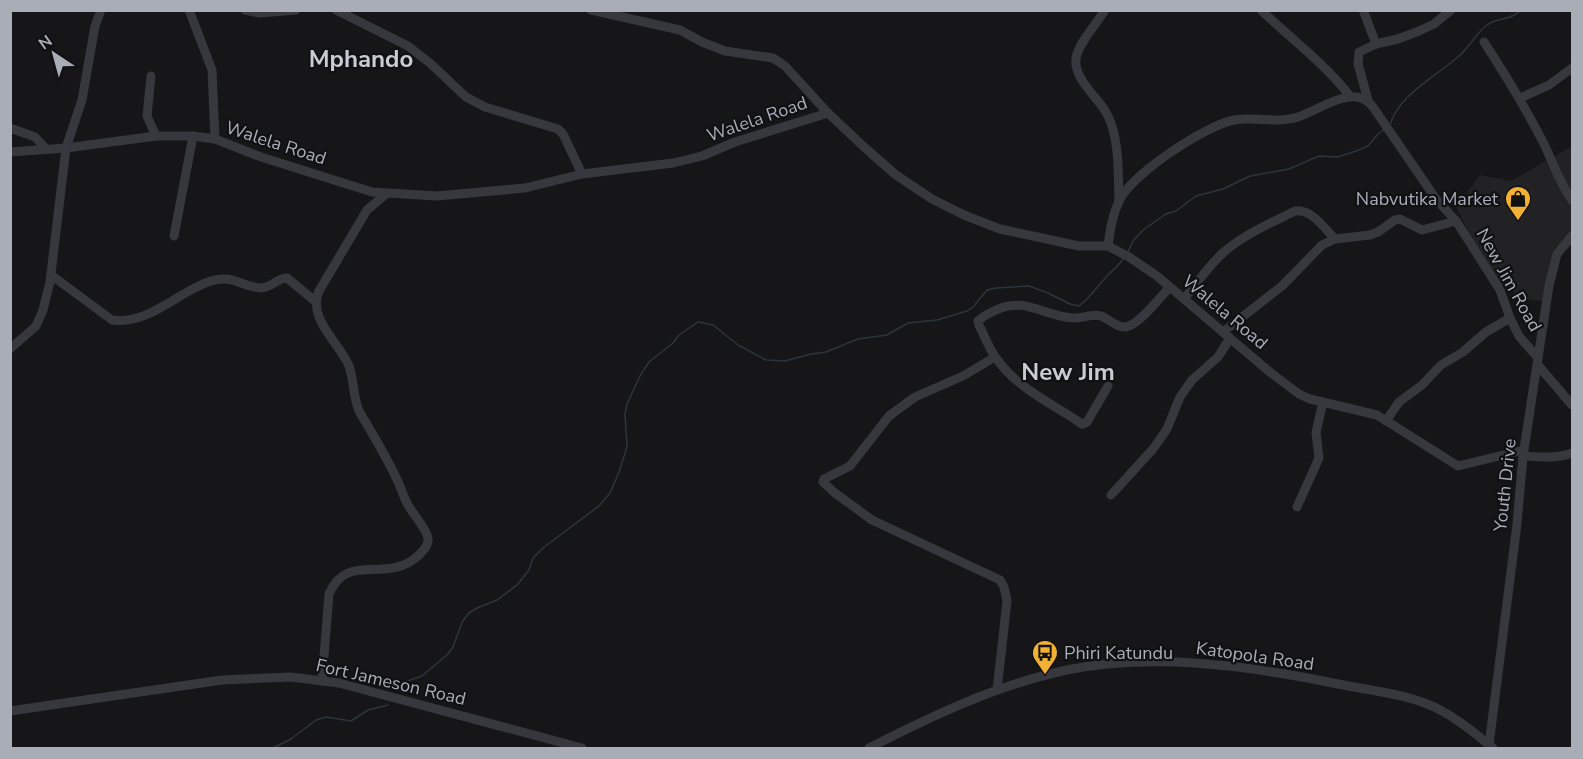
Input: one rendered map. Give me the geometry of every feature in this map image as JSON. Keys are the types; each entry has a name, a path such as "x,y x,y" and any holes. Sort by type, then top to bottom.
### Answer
{"street":[{"path":"10,349 36,326 43,310 51,275 66,148 82,100 95,26 101,10"},
{"path":"189,10 212,70 215,139"},
{"path":"244,10 259,13 296,10"},
{"path":"336,10 408,46 466,97 485,107 558,129 563,134 582,174"},
{"path":"591,10 619,13 680,30 724,51 773,58 785,66 828,113"},
{"path":"1105,10 1086,39 1076,60 1078,72 1107,114 1111,124 1118,163 1119,202"},
{"path":"1261,10 1327,69 1350,96"},
{"path":"1363,10 1376,44"},
{"path":"1108,246 1112,222 1119,202 1136,179 1151,166 1216,127 1233,120 1286,120 1298,118 1350,96 1368,100 1358,64 1359,52 1376,44 1419,31 1434,24 1452,10"},
{"path":"1484,42 1520,99 1560,182 1572,200"},
{"path":"1520,99 1549,85 1572,68"},
{"path":"151,76 147,116 156,136"},
{"name":"New Jim Road","path":"1368,100 1436,199 1456,221 1500,290 1519,336 1572,405"},
{"name":"Walela Road","path":"10,152 66,148 156,136 193,136 215,139 261,157 361,189 386,194 437,196 525,188 582,174 673,163 702,156 735,142 828,113 896,175 932,199 964,215 1000,229 1028,236 1079,246 1108,246 1130,257 1170,286 1271,374 1299,394 1369,412 1458,466 1524,453 1544,458 1572,453"},
{"path":"10,128 35,137 46,149"},
{"path":"174,236 193,136"},
{"path":"361,189 367,210"},
{"path":"322,681 329,594 334,583 346,573 406,565 422,552 429,540 427,533 407,504 386,457 359,411 350,368 345,356 321,322 316,310 315,301 367,210 386,194"},
{"path":"1184,299 1225,251 1256,230 1294,211 1302,210 1310,214 1335,239"},
{"path":"1111,495 1153,449 1167,429 1180,397 1192,380 1218,357 1227,335 1282,286 1322,245 1335,239 1370,235 1400,219 1422,230 1456,221"},
{"name":"Youth Drive","path":"1491,747 1524,453 1552,265 1562,246 1572,236"},
{"path":"51,275 112,320 119,321 153,312 195,286 225,277 261,288 281,278 287,278 315,301"},
{"path":"1108,386 1088,422 1082,424 1027,390 994,357 978,321 1003,306 1019,304 1072,318 1100,316 1122,327 1127,327 1170,286"},
{"path":"1386,421 1399,402 1422,385 1441,365 1463,352 1486,332 1510,318"},
{"path":"994,357 963,376 915,397 889,416 850,466 824,479 823,482 873,520 1000,580 1007,602 998,690"},
{"path":"1297,507 1319,458 1316,432 1323,402"},
{"name":"Katopola Road","path":"869,748 933,716 998,690 1066,670 1103,664 1189,663 1254,669 1387,694 1425,704 1459,721 1491,747"},
{"name":"Fort Jameson Road","path":"10,711 222,680 291,677 339,683 582,748"}],"shaded area":[{"name":"Nabvutika Market","path":"1572,146 1572,236 1555,248 1546,302 1527,299 1495,282 1456,207 1480,175 1511,181"}],"waterway":[{"path":"1390,125 1401,104 1459,56 1483,28 1513,16 1521,10"},
{"path":"1128,252 1133,241 1143,230 1166,214 1176,211 1196,196 1223,189 1250,176 1289,169 1319,156 1338,157 1359,150 1368,146 1384,130"},
{"path":"393,689 422,676 447,655 453,647 462,622 469,613 497,600 517,585 529,570 533,558 543,548 599,506 610,493 627,447 625,414 627,404 641,374 649,362 673,343 679,335 698,322 713,325 738,345 766,360 785,361 826,352 858,339 887,335 908,323 937,320 967,311 987,290 996,288 1029,286 1079,306 1123,259"},
{"path":"273,748 291,739 316,720 326,717 351,721 368,710 388,705"}],"place":[{"name":"Nabvutika Market","path":"1518,222"},
{"name":"Phiri Katundu","path":"1045,676"}],"district":[{"name":"Mphando","path":"361,59"},
{"name":"New Jim","path":"1068,372"}]}
